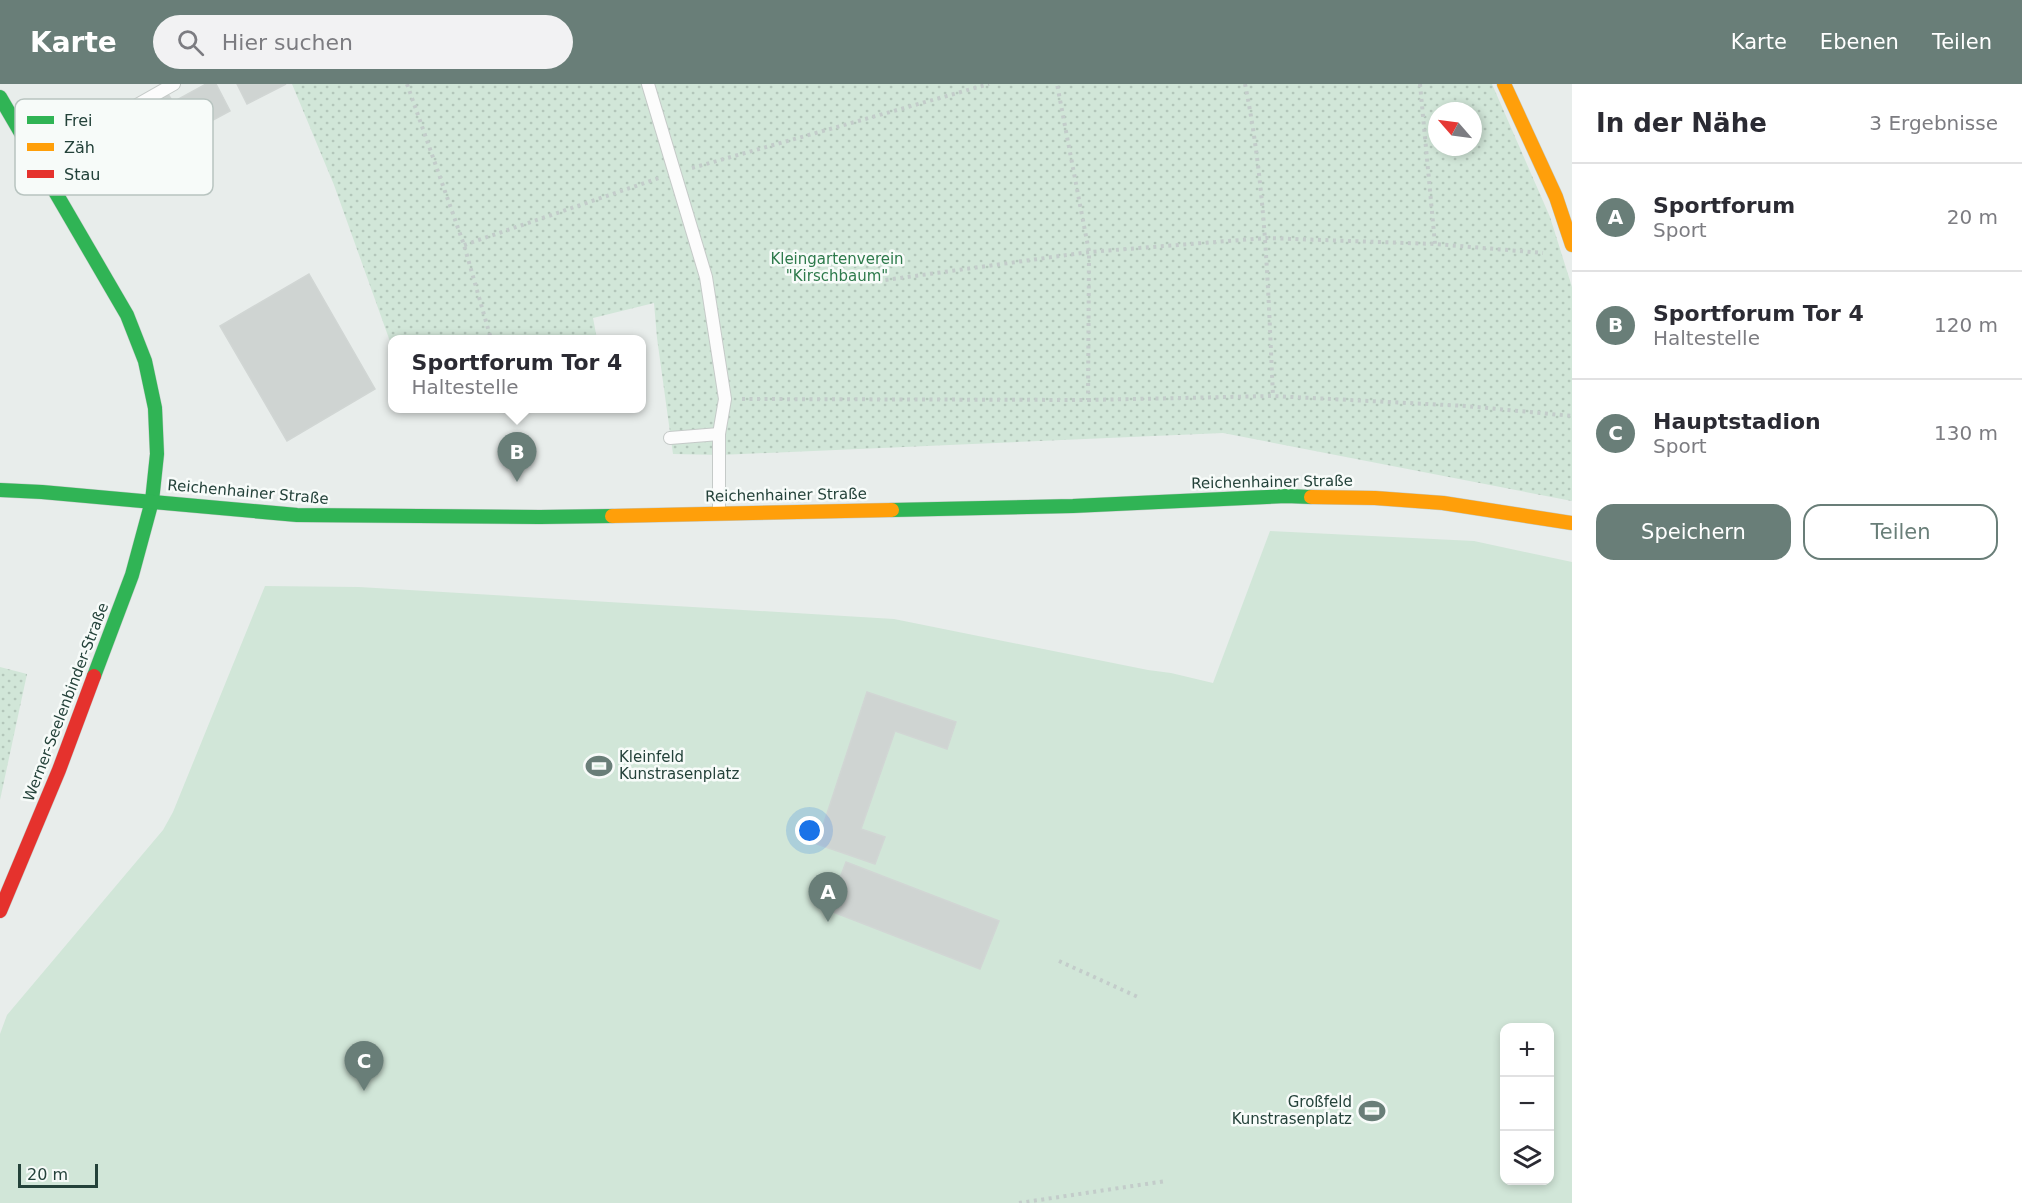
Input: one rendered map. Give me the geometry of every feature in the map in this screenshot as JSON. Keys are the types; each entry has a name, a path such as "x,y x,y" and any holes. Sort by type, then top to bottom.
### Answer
{"main road":[{"path":"1504,84 1556,197 1572,245"},
{"name":"Werner-Seelenbinder-Straße","path":"0,98 15,124"},
{"name":"Werner-Seelenbinder-Straße","path":"0,911 59,770 132,575 152,501 157,454 155,408 145,361 127,315 57,195"},
{"name":"Reichenhainer Straße","path":"0,490 297,515 540,517 1073,506 1286,496 1375,498 1443,503 1572,524"}],"lane":[{"path":"147,99 174,84"},
{"path":"648,84 706,278 725,399 719,434 719,513"},
{"path":"670,438 719,434"}],"path":[{"path":"408,84 464,245 490,335"},
{"path":"464,245 676,172 988,84"},
{"path":"1057,84 1089,252 1088,400"},
{"path":"1245,84 1251,111 1266,238 1273,396"},
{"path":"1420,84 1435,244"},
{"path":"878,281 1089,252 1266,238 1435,244 1549,253"},
{"path":"725,399 1088,400 1273,396 1466,406 1572,416"},
{"path":"1059,961 1138,997"},
{"path":"1019,1203 1167,1181"}],"green space":[{"name":"Kleingartenverein \"Kirschbaum\"","path":"292,84 1492,84 1550,217 1572,287 1572,501 1223,433 720,455 673,454 654,303 593,318 596,335 388,335 334,185"},
{"path":"1270,531 1474,541 1572,562 1572,1203 0,1203 0,1034 7,1015 163,830 173,812 265,586 359,587 894,619 1213,683"},
{"path":"0,667 27,674 0,800"}],"building":[{"path":"206,84 216,84 230,111 213,120 213,99 178,99"},
{"path":"237,84 286,84 247,104"},
{"path":"166,91 171,99 152,99"},
{"path":"309,274 375,389 287,441 220,326"},
{"path":"867,692 956,722 947,749 895,731 861,829 885,837 875,864 817,844"},
{"path":"846,862 999,921 980,969 828,910"}],"traffic: fast":[{"path":"0,97 15,123"},
{"path":"57,195 127,315 145,361 155,408 157,454 152,501 132,575 94,676"},
{"path":"0,490 297,515 612,516"},
{"path":"892,510 1311,497"}],"traffic: slow":[{"path":"1504,84 1556,197 1572,245"},
{"path":"1311,497 1375,498 1443,503 1572,523"},
{"path":"612,516 892,510"}],"traffic: jam":[{"path":"0,911 59,770 94,676"}],"place":[{"name":"Sportforum Tor 4","path":"517,482"},
{"name":"Kleinfeld Kunstrasenplatz","path":"599,766"},
{"name":"Sportforum","path":"828,922"},
{"name":"Hauptstadion","path":"364,1091"},
{"name":"Großfeld Kunstrasenplatz","path":"1372,1111"}]}
